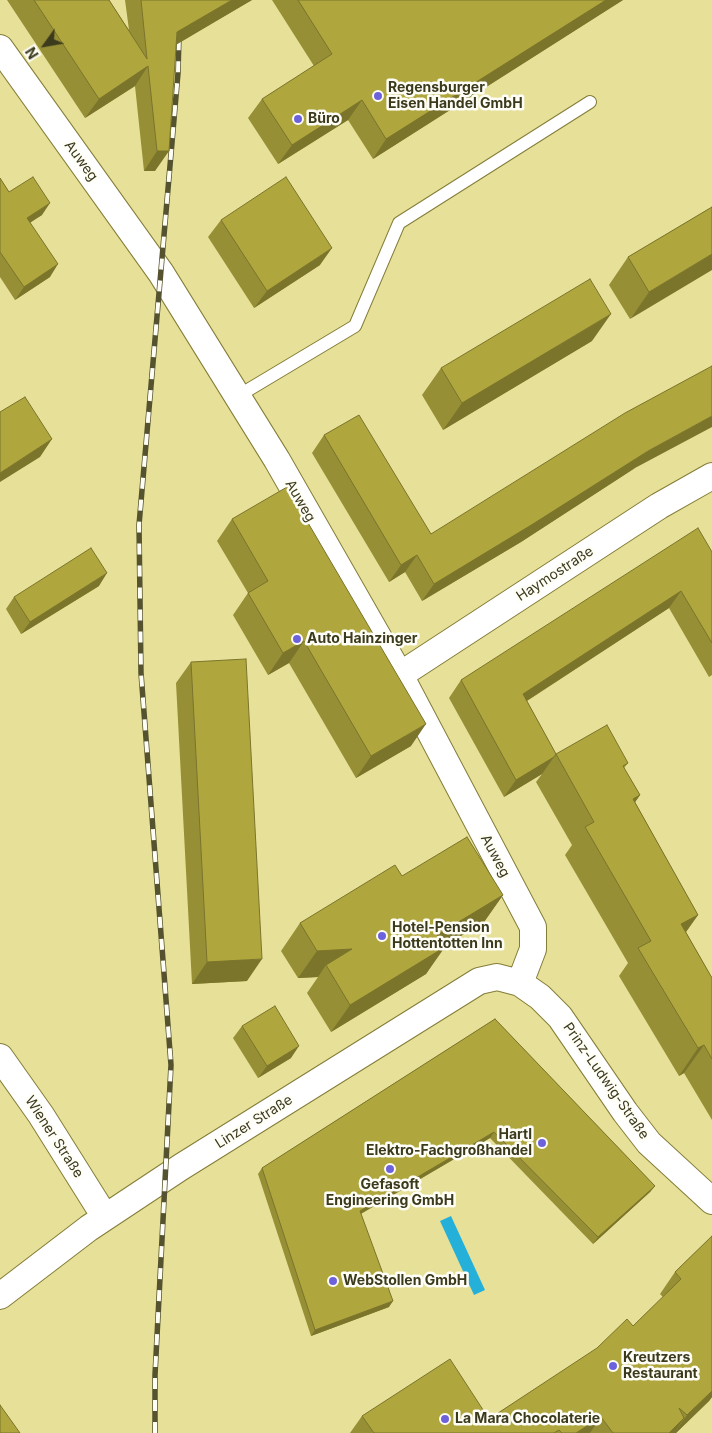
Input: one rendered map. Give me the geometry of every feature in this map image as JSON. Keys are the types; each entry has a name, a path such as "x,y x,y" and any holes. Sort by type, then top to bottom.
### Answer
{"street":[{"name":"Auweg","path":"0,48 161,273 277,460 400,674 533,927 533,948 520,983"},
{"name":"Haymostraße","path":"400,674 659,506 712,476"},
{"name":"Linzer Straße","path":"0,1296 105,1217 480,981 497,977 520,983"},
{"name":"Prinz-Ludwig-Straße","path":"520,983 540,997 560,1017 625,1112 649,1143 712,1201"},
{"name":"Wiener Straße","path":"0,1057 41,1114 105,1217"}],"lane":[{"path":"238,396 355,326 399,223 590,102"}],"water":[{"path":"451,1216 485,1290 474,1295 440,1221"}],"building":[{"path":"34,0 109,0 147,59 141,0 232,0 177,32 169,151 157,151 148,66 99,99"},
{"name":"Regensburger Eisen Handel GmbH","path":"298,0 606,0 386,139 362,100 292,145 262,99 332,54"},
{"path":"33,177 50,203 27,218 58,264 24,287 0,252 0,178 9,192"},
{"path":"286,177 332,248 267,291 221,220"},
{"path":"712,207 712,254 649,292 628,257"},
{"path":"590,279 611,314 462,403 441,368"},
{"path":"712,366 712,416 648,451 434,584 417,555 401,565 324,435 359,415 431,534 625,413"},
{"path":"25,397 52,439 0,473 0,412"},
{"name":"Auto Hainzinger","path":"287,487 426,724 371,756 304,641 283,653 248,593 268,581 232,519"},
{"path":"698,528 712,552 712,643 681,591 523,694 556,754 516,780 461,680"},
{"path":"91,548 107,573 30,622 14,597"},
{"path":"246,659 262,959 207,962 191,662"},
{"path":"607,725 628,763 623,766 640,795 633,799 698,915 681,924 712,978 712,1059 704,1045 698,1048 638,948 651,941 585,827 594,822 556,754"},
{"name":"Hotel-Pension Hottentotten Inn","path":"467,837 503,895 437,935 445,947 350,1005 326,965 352,949 317,951 300,923 395,865 402,876"},
{"path":"275,1006 299,1046 267,1066 242,1026"},
{"path":"495,1019 655,1186 598,1237 494,1132 360,1211 393,1301 315,1330 262,1168"},
{"path":"712,1236 712,1391 687,1415 679,1408 684,1418 669,1433 613,1433 601,1417 576,1433 562,1433 559,1430 554,1433 374,1433 362,1416 450,1359 489,1419 597,1348 627,1319 633,1326 681,1279 675,1272"},
{"path":"0,1405 20,1433 0,1433"}],"railway":[{"path":"155,1433 155,1375 171,1065 141,673 139,525 178,73 180,0"}],"place":[{"name":"Regensburger Eisen Handel GmbH","path":"378,96"},
{"name":"Büro","path":"298,119"},
{"name":"Auto Hainzinger","path":"297,639"},
{"name":"Hotel-Pension Hottentotten Inn","path":"382,936"},
{"name":"Hartl Elektro-Fachgroßhandel","path":"542,1143"},
{"name":"Gefasoft Engineering GmbH","path":"390,1169"},
{"name":"WebStollen GmbH","path":"333,1281"},
{"name":"Kreutzers Restaurant","path":"613,1366"},
{"name":"La Mara Chocolaterie","path":"445,1419"}]}
